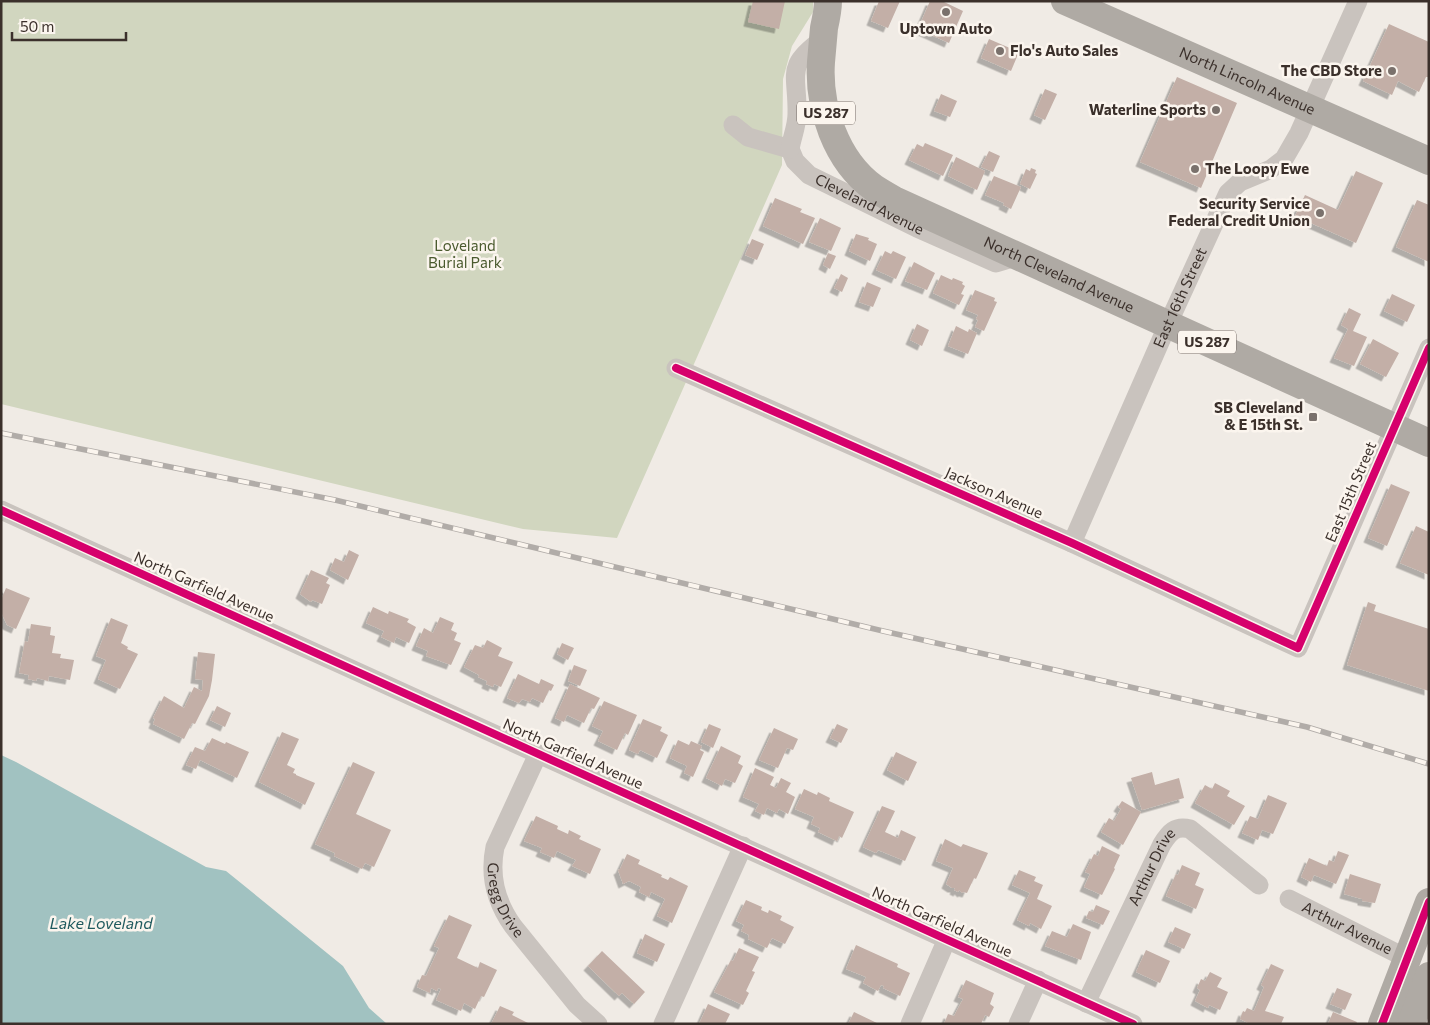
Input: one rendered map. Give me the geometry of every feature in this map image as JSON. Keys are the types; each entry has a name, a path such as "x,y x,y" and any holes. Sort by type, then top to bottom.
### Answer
{"highway":[{"name":"North Lincoln Avenue","path":"1065,1 1429,160"},
{"name":"North Cleveland Avenue","path":"829,3 823,39 820,83 827,119 843,153 873,188 894,200 1429,443"},
{"path":"1382,1024 1429,902"},
{"path":"1411,1024 1429,976"}],"street":[{"name":"East 16th Street","path":"1072,543 1228,193 1240,182 1271,169 1284,159 1297,138 1358,1"},
{"path":"733,125 748,137 790,149 797,116 794,80 798,64 806,52 823,39"},
{"name":"Cleveland Avenue","path":"790,149 796,161 809,175 917,228 996,263 1019,256"},
{"name":"East 15th Street","path":"1298,648 1429,348"},
{"name":"Jackson Avenue","path":"676,368 1072,543 1298,648"},
{"name":"North Garfield Avenue","path":"1,510 1133,1024"},
{"name":"Gregg Drive","path":"538,754 495,847 492,861 493,880 497,898 509,920 577,1005 598,1024"},
{"name":"Arthur Drive","path":"1086,1002 1170,831 1182,827 1190,829 1259,885"},
{"path":"663,1024 743,846"},
{"name":"Arthur Avenue","path":"1289,899 1406,958"},
{"path":"910,1024 947,939"},
{"path":"1018,1024 1038,980"}],"green space":[{"name":"Loveland Burial Park","path":"1,1 813,1 813,12 792,46 783,79 782,165 617,538 523,529 1,404"}],"water":[{"name":"Lake Loveland","path":"1,755 206,867 226,871 343,966 369,1008 387,1024 1,1024"}],"building":[{"path":"753,1 785,1 779,29 748,22"},
{"path":"879,1 900,1 888,28 871,21"},
{"path":"930,1 942,1 963,11 949,43 918,29"},
{"path":"1389,24 1429,42 1429,77 1426,77 1419,92 1398,81 1392,95 1363,81"},
{"path":"989,39 1019,52 1011,71 981,58"},
{"path":"1177,77 1237,103 1201,188 1140,162"},
{"path":"1045,89 1057,94 1045,120 1034,115"},
{"path":"941,94 957,101 950,117 934,111"},
{"path":"925,143 953,155 943,176 909,160 917,144 923,147"},
{"path":"989,151 1000,156 993,172 981,167"},
{"path":"956,157 985,171 977,190 948,176"},
{"path":"1031,168 1036,170 1035,173 1037,174 1030,189 1020,184 1026,169 1030,171"},
{"path":"1356,171 1383,183 1356,243 1295,216 1305,195 1338,210"},
{"path":"994,176 1021,187 1011,209 1003,205 1004,203 985,195"},
{"path":"775,198 802,209 800,212 815,218 803,244 763,226"},
{"path":"1417,200 1429,205 1429,262 1396,247"},
{"path":"820,218 841,228 831,251 809,242"},
{"path":"856,234 869,238 868,240 877,244 870,261 849,251"},
{"path":"752,239 764,244 757,260 745,255"},
{"path":"885,251 891,254 893,251 906,257 896,279 876,270"},
{"path":"828,253 836,256 830,269 823,265"},
{"path":"914,262 935,273 927,290 905,281"},
{"path":"841,274 848,278 842,292 834,288"},
{"path":"941,275 963,282 962,284 965,286 961,294 964,295 959,305 933,293"},
{"path":"867,282 881,288 873,307 859,302"},
{"path":"975,290 995,298 994,301 997,302 984,331 975,327 978,315 966,310"},
{"path":"1392,294 1415,305 1407,322 1384,311"},
{"path":"1349,308 1361,314 1353,331 1367,337 1354,366 1334,358 1348,329 1341,325"},
{"path":"917,324 929,330 922,346 910,340"},
{"path":"956,326 968,332 969,329 977,333 968,354 948,346"},
{"path":"1373,339 1399,353 1386,377 1360,364"},
{"path":"1391,484 1410,492 1387,546 1368,538"},
{"path":"1416,526 1429,532 1429,575 1400,563"},
{"path":"349,550 359,555 348,580 330,570 335,558 344,562"},
{"path":"311,570 329,578 326,583 330,585 322,604 312,600 311,602 300,594"},
{"path":"6,588 30,598 16,629 7,625 1,612 1,600"},
{"path":"1368,602 1376,605 1374,611 1429,629 1429,691 1347,665"},
{"path":"373,607 388,614 389,611 409,619 407,622 416,627 409,643 396,637 394,643 381,637 384,631 366,623"},
{"path":"440,617 454,623 451,630 457,633 454,640 461,643 451,665 426,656 428,651 416,646 424,628 433,633"},
{"path":"111,618 128,625 121,643 128,647 127,649 138,654 120,689 98,679 106,660 96,656"},
{"path":"31,624 51,627 50,635 55,636 52,653 61,654 60,658 74,660 70,680 49,676 48,681 37,678 36,681 28,679 29,675 19,673 25,641 28,642"},
{"path":"487,640 502,648 498,656 513,662 501,687 494,684 493,687 486,684 487,681 464,667 475,645 483,648"},
{"path":"562,643 574,648 568,660 557,654"},
{"path":"198,652 215,654 212,680 209,696 195,724 192,723 184,739 153,724 155,719 153,718 164,696 184,708 194,687 202,691 203,680 195,679"},
{"path":"574,665 587,670 580,686 568,681"},
{"path":"518,674 539,684 541,679 554,685 551,691 549,690 543,703 532,698 530,702 522,699 519,703 507,698"},
{"path":"570,684 600,698 594,709 591,708 584,723 567,715 564,722 555,718"},
{"path":"604,701 637,715 628,735 625,733 617,750 598,741 603,731 592,726"},
{"path":"217,706 231,713 225,727 210,720"},
{"path":"643,719 662,727 660,731 668,735 657,758 640,750 638,754 629,750"},
{"path":"709,724 721,729 713,748 701,742"},
{"path":"837,724 848,729 841,743 830,738"},
{"path":"774,728 798,739 793,750 787,748 778,768 759,760"},
{"path":"282,732 299,739 287,765 295,769 293,773 296,775 315,783 305,805 259,782"},
{"path":"212,738 249,752 237,778 200,760 196,769 186,765 195,747 205,751"},
{"path":"678,740 689,745 691,741 702,746 700,750 704,752 693,777 684,773 687,766 670,758"},
{"path":"721,746 741,756 738,763 743,766 735,783 725,779 722,786 706,778"},
{"path":"896,752 917,762 908,781 887,770"},
{"path":"353,762 375,772 356,814 391,830 374,867 365,863 362,869 334,856 335,853 315,844"},
{"path":"755,768 774,777 770,785 776,788 781,778 791,783 786,792 795,797 788,814 779,809 777,813 767,808 764,815 755,811 759,804 743,797"},
{"path":"1152,772 1155,785 1179,778 1184,798 1142,810 1131,778"},
{"path":"1215,783 1230,791 1227,796 1245,806 1234,825 1195,803 1205,785 1212,789"},
{"path":"804,789 817,795 818,792 830,798 829,801 854,812 842,838 839,836 837,841 818,832 820,828 811,824 814,817 795,809"},
{"path":"1268,795 1287,803 1273,834 1262,830 1258,840 1242,833 1250,816 1258,819"},
{"path":"1122,801 1141,812 1123,845 1101,832 1109,818 1114,821 1121,809 1118,807"},
{"path":"882,806 895,811 885,832 898,838 901,830 916,837 905,861 878,850 876,853 863,847"},
{"path":"536,816 558,826 557,829 568,834 569,830 581,836 579,839 601,849 590,874 572,866 576,860 557,851 554,858 540,852 542,848 524,841"},
{"path":"945,839 961,847 963,844 988,853 967,893 962,893 959,890 958,892 954,890 955,888 946,884 953,868 936,861"},
{"path":"1102,846 1120,855 1102,895 1084,887 1090,874 1085,872 1094,854 1098,856"},
{"path":"1338,851 1349,855 1336,884 1314,875 1311,882 1301,877 1309,858 1327,866 1329,860 1334,862"},
{"path":"627,854 640,860 638,864 662,875 661,877 668,880 670,877 688,886 672,923 657,916 665,899 651,892 649,897 639,892 641,887 629,881 623,884 618,870"},
{"path":"1182,865 1200,873 1195,885 1204,889 1196,909 1166,896"},
{"path":"1019,870 1036,877 1034,881 1043,885 1037,899 1052,906 1041,929 1030,923 1029,926 1017,920 1030,893 1012,885"},
{"path":"1350,874 1381,884 1375,903 1362,901 1362,899 1344,894"},
{"path":"746,900 762,907 761,910 768,913 769,910 782,916 780,920 794,927 785,944 772,938 767,948 748,939 749,935 741,931 744,925 736,921"},
{"path":"1096,905 1110,911 1103,925 1086,918 1089,911 1093,912"},
{"path":"449,915 472,925 457,958 478,968 480,962 497,970 484,997 481,996 475,1009 464,1003 461,1011 436,1000 441,989 438,988 437,991 431,988 430,993 417,987 422,975 426,976 439,948 434,946"},
{"path":"1073,924 1091,932 1081,960 1045,946 1052,931 1067,937"},
{"path":"1175,927 1191,934 1184,949 1168,942"},
{"path":"645,934 665,944 657,962 637,953"},
{"path":"856,945 898,964 897,967 910,973 900,996 883,988 884,986 881,985 878,991 863,983 866,977 846,969"},
{"path":"739,948 759,957 752,971 755,972 746,991 749,993 743,1005 714,992"},
{"path":"1146,950 1170,961 1160,983 1136,972"},
{"path":"602,951 645,992 634,1004 622,993 619,996 588,966"},
{"path":"1271,964 1284,970 1265,1011 1284,1017 1281,1024 1250,1024 1240,1019 1243,1011 1245,1012 1247,1008 1254,1011 1264,987 1261,985"},
{"path":"1210,972 1222,978 1217,987 1228,992 1220,1010 1209,1005 1208,1008 1195,1001 1200,990 1197,988 1201,979 1205,981"},
{"path":"966,980 994,993 990,1004 994,1007 989,1017 985,1015 981,1024 944,1024 948,1014 954,1016 963,999 958,997"},
{"path":"1337,988 1352,994 1345,1010 1330,1004"},
{"path":"708,1004 730,1014 725,1024 699,1024"},
{"path":"500,1006 514,1012 512,1015 530,1024 491,1024"},
{"path":"854,1012 879,1024 848,1024"},
{"path":"1333,1012 1357,1022 1356,1024 1328,1024"}],"railway":[{"path":"1,433 335,500 883,631 1307,727 1429,764"}],"cycle path":[{"path":"676,368 1072,543 1298,648 1429,348"},
{"path":"1,510 1133,1024"},
{"path":"1382,1024 1429,902"}],"place":[{"name":"Uptown Auto","path":"946,12"},
{"name":"Flo's Auto Sales","path":"1000,51"},
{"name":"The CBD Store","path":"1392,71"},
{"name":"Waterline Sports","path":"1216,110"},
{"name":"The Loopy Ewe","path":"1195,169"},
{"name":"Security Service Federal Credit Union","path":"1320,213"},
{"name":"SB Cleveland & E 15th St.","path":"1313,417"}]}
